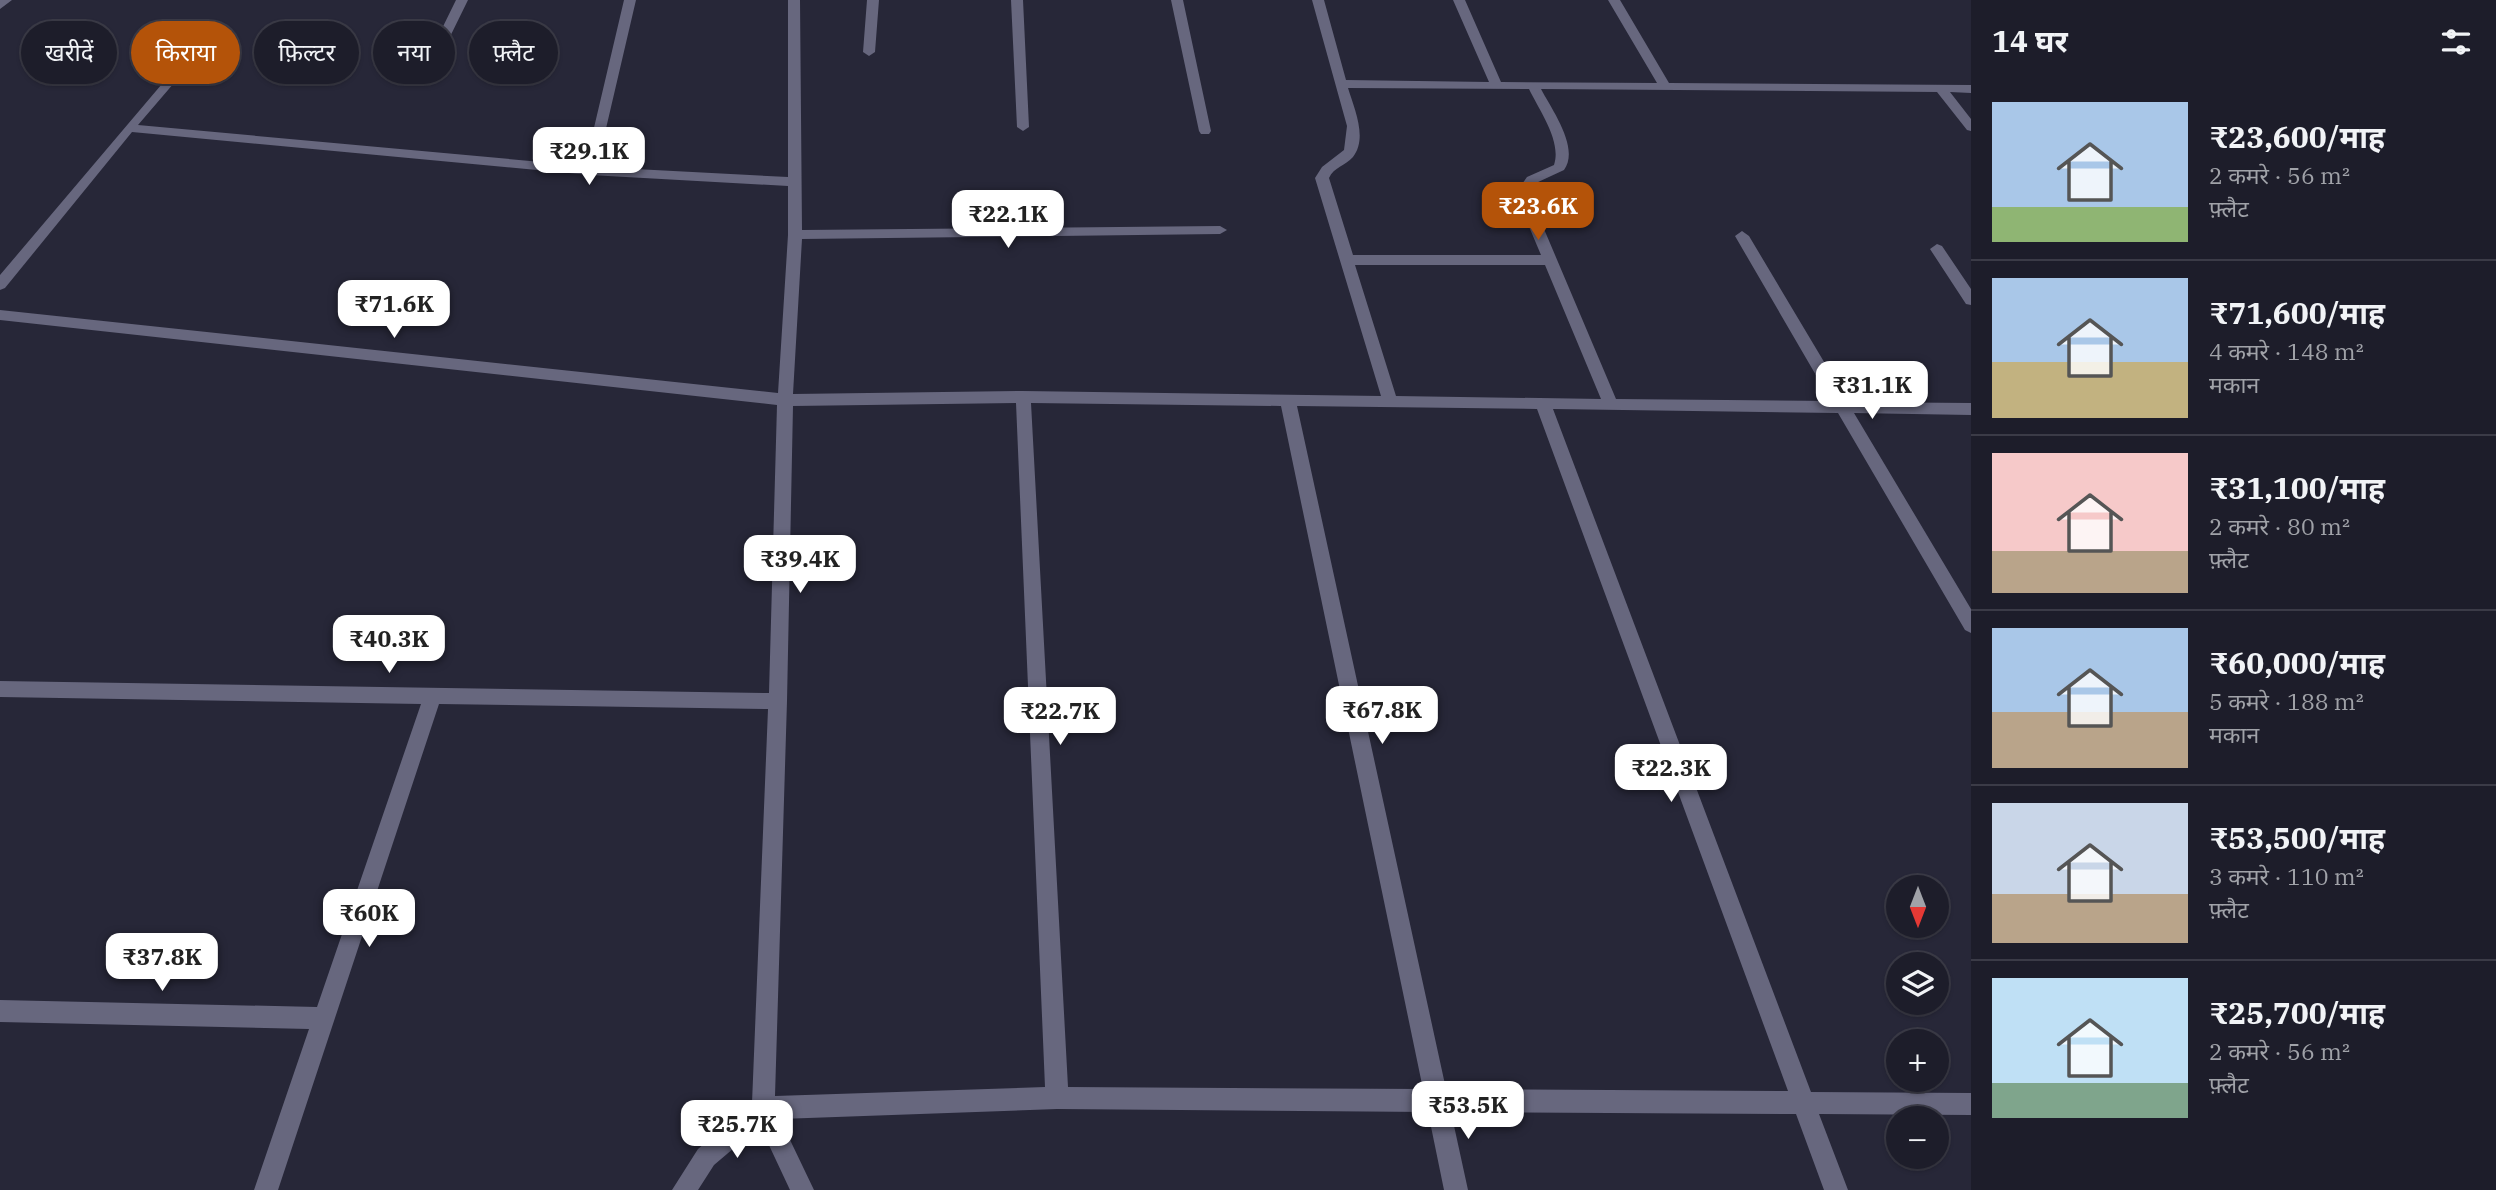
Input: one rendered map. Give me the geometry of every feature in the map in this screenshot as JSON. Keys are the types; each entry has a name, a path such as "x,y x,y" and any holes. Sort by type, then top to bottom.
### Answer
{"street":[{"path":"0,6 6,0"},
{"path":"452,21 462,0"},
{"path":"590,171 630,0"},
{"path":"794,0 795,235 785,400 778,701 763,1108 802,1190"},
{"path":"869,52 873,0"},
{"path":"1017,0 1023,127"},
{"path":"1177,0 1205,131"},
{"path":"1318,0 1353,126 1353,148 1349,156 1327,168 1322,178 1390,401"},
{"path":"1460,0 1497,86"},
{"path":"1614,0 1665,86"},
{"path":"0,285 167,84"},
{"path":"1341,84 1971,89"},
{"path":"1533,86 1560,141 1563,154 1561,165 1557,169 1531,179 1524,191 1526,202 1611,405"},
{"path":"1941,89 1971,127"},
{"path":"129,128 590,171 794,182"},
{"path":"795,235 1220,230"},
{"path":"1742,236 1971,625"},
{"path":"1937,248 1971,300"},
{"path":"1347,260 1550,260"},
{"path":"0,315 785,400 1023,397 1971,410"},
{"path":"1023,397 1057,1098"},
{"path":"1288,401 1456,1190"},
{"path":"1542,404 1836,1190"},
{"path":"0,689 778,701"},
{"path":"266,1190 433,695"},
{"path":"0,1011 324,1018"},
{"path":"684,1190 706,1157 763,1108 1057,1098 1971,1104"}]}
